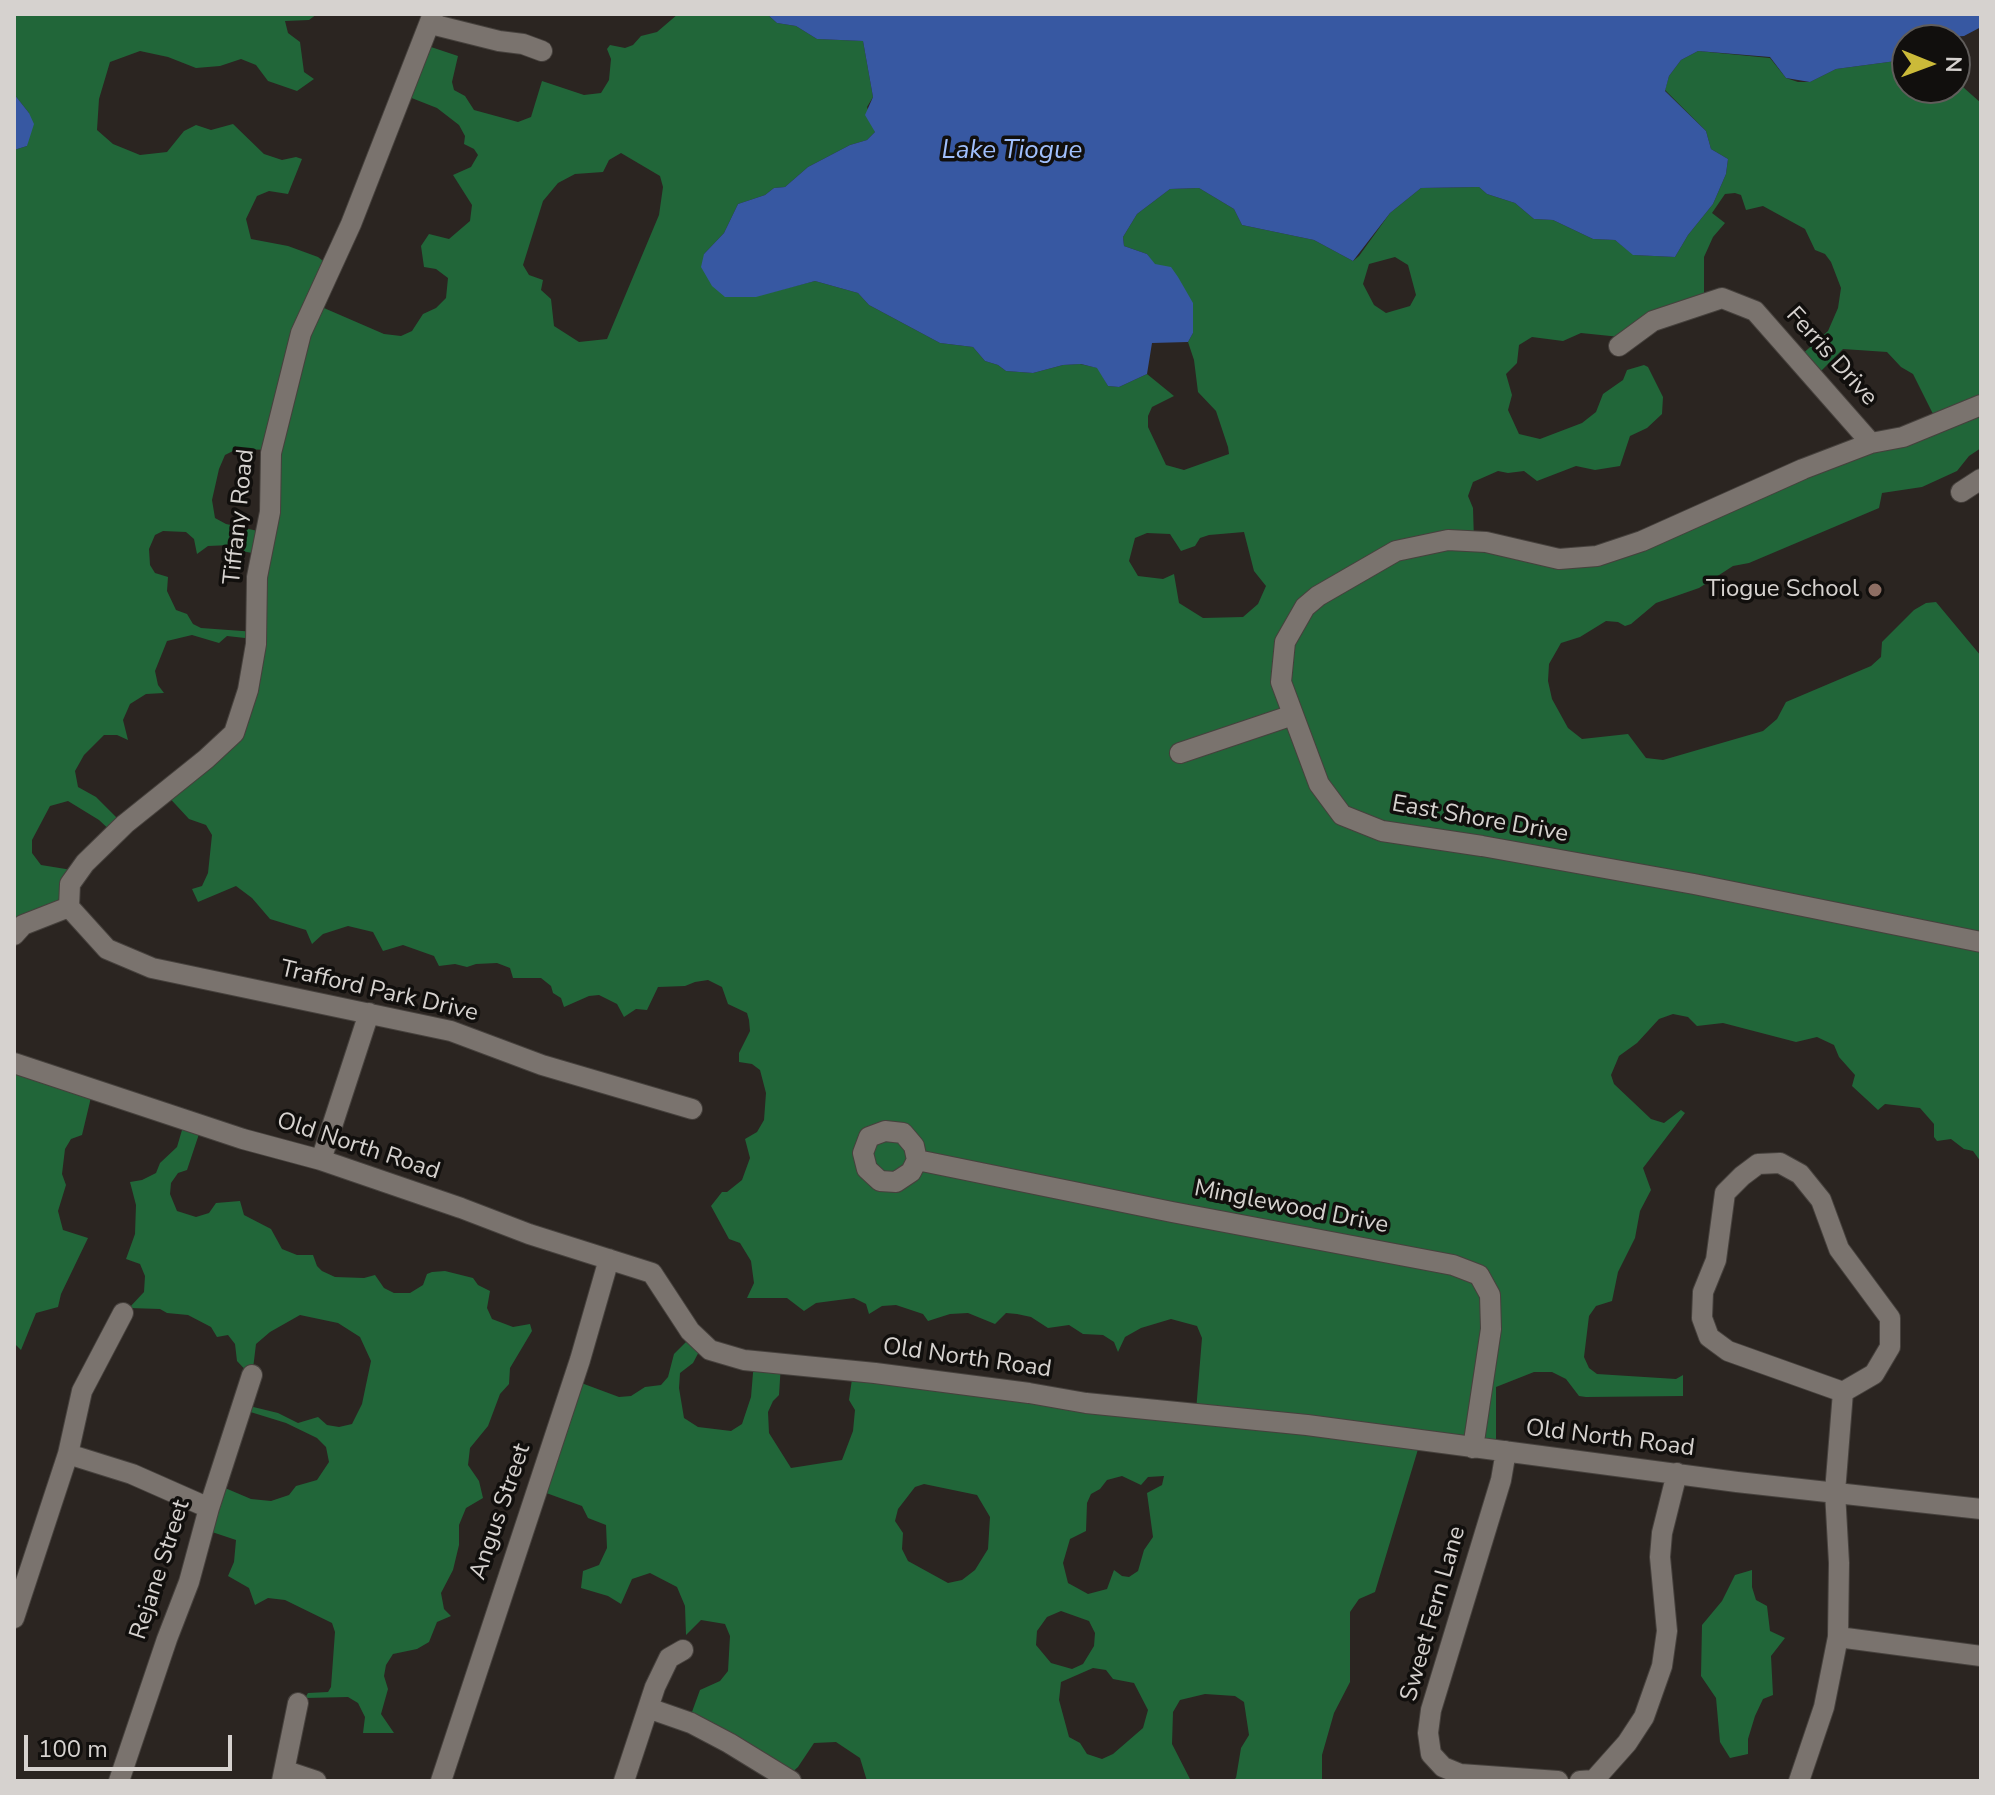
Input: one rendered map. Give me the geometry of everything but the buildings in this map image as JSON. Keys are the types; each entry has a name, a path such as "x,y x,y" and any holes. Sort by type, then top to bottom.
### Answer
{"street":[{"name":"Tiffany Road","path":"69,907 70,884 85,863 125,824 234,733 248,690 256,644 257,577 270,512 271,453 301,333 351,224 432,19 499,41 523,44 542,51"},
{"name":"Ferris Drive","path":"1619,346 1653,321 1722,298 1755,311 1871,443"},
{"name":"East Shore Drive","path":"1981,405 1903,437 1871,443 1803,469 1642,541 1597,556 1559,559 1486,542 1448,540 1396,551 1318,596 1305,607 1285,642 1281,682 1319,784 1342,815 1382,831 1679,882 1981,942"},
{"path":"1961,492 1981,479"},
{"path":"1180,753 1293,715"},
{"path":"14,935 23,925 69,907"},
{"name":"Trafford Park Drive","path":"69,907 107,949 152,968 451,1031 542,1065 692,1109"},
{"path":"321,1160 369,1013"},
{"name":"Old North Road","path":"14,1063 243,1139 321,1160 529,1234 652,1273 690,1331 710,1350 744,1360 875,1373 1086,1403 1307,1425 1981,1509"},
{"name":"Minglewood Drive","path":"917,1160 1453,1265 1479,1275 1490,1295 1491,1329 1473,1448"},
{"path":"1780,1163 1800,1174 1821,1200 1839,1249 1890,1318 1890,1347 1874,1374 1835,1389 1728,1351 1709,1337 1702,1318 1703,1292 1716,1260 1725,1193 1758,1164 1780,1163"},
{"name":"Angus Street","path":"441,1781 580,1360 609,1259"},
{"path":"14,1618 68,1454 82,1391 123,1313"},
{"name":"Rejane Street","path":"119,1781 189,1582 209,1508 252,1375"},
{"path":"1799,1781 1824,1707 1838,1637 1835,1389"},
{"name":"Sweet Fern Lane","path":"1506,1451 1501,1480 1431,1710 1428,1733 1431,1754 1443,1767 1460,1774 1558,1781"},
{"path":"68,1454 132,1474 209,1508"},
{"path":"1580,1781 1594,1780 1627,1743 1644,1717 1662,1666 1667,1631 1660,1557 1662,1533 1677,1473"},
{"path":"1838,1637 1981,1656"},
{"path":"624,1781 648,1708 669,1658 683,1650"},
{"path":"298,1703 284,1776 316,1781"},
{"path":"648,1708 704,1730 791,1781"}],"green space":[{"path":"14,14 317,14 309,20 285,21 288,33 300,42 304,72 314,79 297,91 268,81 256,65 241,59 220,66 196,68 140,51 110,62 99,99 97,130 113,144 140,155 167,152 184,131 196,125 211,130 233,124 264,154 282,160 302,159 288,194 269,191 257,196 246,219 251,239 288,246 318,257 332,268 317,305 384,334 401,336 412,331 423,314 436,308 446,298 448,278 436,269 424,267 421,246 429,234 449,239 470,221 472,205 453,175 471,167 478,155 464,144 465,136 459,125 437,108 404,95 425,45 458,56 452,82 454,90 465,96 474,110 518,122 531,117 542,81 584,95 601,93 609,80 611,59 607,49 610,45 625,48 633,45 641,36 657,32 678,14 767,14 777,23 796,26 817,39 863,41 873,97 867,107 875,132 867,140 850,145 808,167 785,187 774,188 765,195 738,204 724,233 704,254 756,296 815,281 858,293 869,305 940,343 973,347 985,361 1006,371 1033,373 1080,364 1098,368 1108,386 1119,387 1147,374 1174,396 1152,407 1148,427 1166,465 1184,470 1229,454 1228,447 1216,411 1198,392 1188,342 1193,333 1147,254 1124,246 1123,237 1137,214 1170,189 1199,188 1234,209 1242,225 1314,240 1353,261 1390,213 1421,188 1479,187 1487,194 1515,203 1534,219 1553,220 1593,239 1615,240 1634,255 1675,257 1713,204 1726,174 1728,159 1711,149 1706,131 1665,90 1669,76 1681,60 1698,51 1770,58 1786,78 1798,82 1810,82 1836,69 1891,62 1891,104 1971,104 1971,94 1981,103 1981,448 1969,456 1957,471 1922,487 1882,493 1879,508 1749,563 1733,566 1699,588 1656,603 1631,624 1625,626 1606,621 1580,637 1561,643 1549,664 1548,681 1552,699 1568,728 1582,739 1628,734 1646,758 1663,760 1763,731 1777,719 1786,702 1871,666 1881,657 1882,642 1914,610 1926,603 1936,602 1981,656 1981,1162 1973,1151 1964,1149 1951,1139 1937,1141 1934,1124 1920,1108 1885,1104 1878,1110 1852,1086 1855,1075 1839,1057 1834,1045 1817,1037 1796,1042 1723,1023 1697,1026 1688,1017 1673,1014 1659,1019 1637,1043 1619,1056 1611,1075 1614,1084 1651,1119 1664,1123 1681,1110 1685,1113 1643,1168 1651,1190 1640,1211 1635,1238 1618,1272 1612,1301 1596,1306 1589,1316 1584,1357 1589,1368 1597,1374 1676,1379 1683,1375 1683,1396 1579,1396 1566,1379 1552,1372 1534,1372 1496,1387 1496,1446 1422,1436 1375,1592 1359,1599 1350,1612 1350,1682 1334,1713 1322,1755 1322,1781 1232,1781 1236,1778 1241,1748 1249,1735 1244,1702 1235,1696 1205,1694 1180,1700 1173,1712 1172,1744 1191,1781 867,1781 860,1758 836,1742 814,1743 788,1776 689,1720 700,1690 720,1681 728,1671 730,1636 725,1624 701,1620 686,1635 685,1606 677,1587 650,1573 632,1579 621,1604 608,1596 581,1588 583,1571 599,1565 607,1548 606,1525 588,1518 582,1506 538,1490 576,1381 619,1397 631,1396 645,1387 661,1385 668,1377 674,1354 694,1334 702,1346 693,1363 680,1373 684,1418 698,1427 731,1431 742,1424 751,1397 754,1361 781,1364 779,1395 768,1412 769,1433 791,1468 842,1460 853,1431 855,1410 849,1400 853,1372 1196,1411 1202,1338 1197,1326 1171,1319 1141,1328 1125,1337 1118,1352 1114,1342 1103,1335 1083,1334 1069,1325 1048,1328 1031,1317 1017,1314 1006,1313 995,1324 968,1313 950,1314 928,1321 923,1314 896,1305 882,1306 869,1314 866,1304 854,1298 816,1303 804,1311 787,1298 747,1298 754,1283 751,1261 740,1243 729,1239 711,1206 722,1192 727,1192 742,1180 750,1158 745,1139 757,1132 764,1120 766,1093 760,1070 752,1064 739,1062 739,1053 750,1031 747,1013 728,1004 722,987 708,980 685,986 658,987 647,1010 636,1009 624,1017 617,1004 599,995 564,1007 561,998 541,978 513,978 510,968 497,963 467,967 455,964 439,966 434,956 403,945 383,951 373,932 348,926 323,934 312,944 306,930 270,919 252,898 236,886 198,902 192,889 202,886 208,873 212,835 206,825 189,819 164,792 235,733 254,639 227,636 219,643 192,635 167,641 155,671 158,685 164,693 146,694 130,704 123,720 128,740 117,735 104,735 84,755 75,771 78,787 96,797 122,823 114,834 99,820 68,801 50,806 32,840 32,853 41,865 78,871 69,906 14,935 14,150 27,146 29,113 14,94","holes":["621,153 660,176 663,187 659,215 607,339 579,342 554,326 551,299 541,290 543,280 529,275 523,265 543,201 558,183 575,174 603,172 609,160","1725,194 1741,195 1746,210 1763,206 1805,229 1815,250 1825,254 1831,262 1841,288 1838,308 1828,331 1799,357 1817,375 1843,349 1887,352 1901,367 1913,374 1935,418 1598,556 1474,541 1473,508 1468,496 1473,482 1498,471 1524,471 1537,481 1576,466 1595,470 1620,466 1630,436 1647,428 1662,414 1663,397 1648,367 1644,365 1627,370 1623,380 1603,394 1596,412 1582,423 1540,439 1519,434 1508,410 1512,395 1506,374 1517,363 1519,345 1532,337 1563,341 1581,333 1630,338 1704,302 1704,257 1713,237 1725,223 1712,213","1395,257 1408,265 1416,295 1410,306 1386,313 1374,305 1363,284 1369,264","237,449 272,450 267,533 226,524 215,518 212,500 225,455","163,531 186,532 194,539 197,554 208,546 231,545 237,550 262,555 256,632 201,628 193,624 187,614 176,610 167,591 168,577 155,573 150,565 149,549 155,535","1244,532 1254,571 1266,586 1258,604 1243,617 1203,618 1179,603 1174,574 1163,579 1138,576 1129,561 1135,538 1147,533 1170,534 1181,551 1195,546 1200,538","1122,1476 1141,1485 1148,1477 1164,1476 1162,1485 1147,1493 1153,1537 1144,1550 1138,1571 1129,1577 1114,1570 1107,1589 1088,1594 1068,1583 1063,1563 1070,1539 1086,1531 1087,1503 1091,1494 1107,1480","924,1484 977,1495 990,1517 988,1549 975,1570 962,1580 948,1583 908,1561 902,1549 903,1533 895,1521 898,1509 915,1487","1061,1611 1089,1621 1095,1633 1094,1646 1083,1664 1072,1669 1051,1663 1036,1645 1037,1631 1047,1617","1093,1668 1106,1670 1113,1679 1134,1683 1148,1710 1143,1728 1113,1754 1102,1759 1087,1754 1080,1743 1069,1737 1059,1700 1061,1682"]},
{"path":"14,1062 93,1089 82,1135 71,1139 65,1149 62,1174 66,1185 58,1211 63,1230 88,1238 61,1294 58,1307 36,1313 21,1350 14,1343"},
{"path":"185,1120 202,1125 187,1170 178,1173 171,1183 170,1194 177,1211 196,1217 209,1213 216,1203 240,1201 244,1215 271,1229 282,1249 297,1255 313,1255 322,1271 335,1277 364,1278 375,1275 384,1288 394,1293 410,1293 423,1285 427,1274 445,1271 473,1278 478,1285 490,1291 487,1308 492,1319 513,1327 530,1324 532,1331 510,1368 509,1384 500,1394 488,1426 470,1448 468,1465 479,1481 483,1498 466,1508 459,1525 459,1545 453,1570 441,1593 444,1609 451,1616 437,1622 429,1642 417,1649 393,1654 386,1665 384,1676 388,1689 381,1714 394,1733 363,1733 365,1717 358,1703 348,1697 305,1698 308,1693 328,1692 331,1687 335,1632 332,1623 285,1600 268,1598 255,1605 249,1588 228,1576 234,1562 236,1540 206,1530 218,1485 251,1499 271,1501 289,1495 296,1486 317,1480 329,1462 326,1447 317,1438 286,1423 244,1410 245,1405 278,1413 298,1423 318,1417 327,1425 339,1427 352,1424 362,1404 371,1361 360,1337 338,1323 300,1315 256,1344 252,1377 237,1361 235,1344 228,1335 217,1337 211,1327 188,1315 167,1313 160,1309 129,1308 144,1292 145,1276 140,1264 126,1259 135,1234 136,1205 130,1182 156,1173 160,1163 177,1147"},
{"path":"1752,1570 1752,1587 1756,1600 1767,1606 1770,1631 1785,1638 1771,1656 1773,1695 1763,1699 1755,1716 1748,1739 1748,1754 1730,1758 1720,1742 1716,1698 1701,1676 1702,1625 1722,1601 1735,1575"}],"water":[{"name":"Lake Tiogue","path":"767,14 1981,14 1981,27 1971,32 1971,24 1891,24 1891,62 1836,69 1810,82 1786,78 1770,57 1698,51 1681,60 1669,76 1665,91 1706,131 1711,149 1728,159 1726,174 1713,204 1675,257 1633,255 1615,240 1593,239 1553,220 1534,219 1515,203 1487,194 1479,187 1421,188 1390,213 1353,261 1314,240 1242,225 1234,209 1199,188 1170,189 1137,214 1123,237 1124,246 1147,254 1155,264 1171,267 1193,303 1193,333 1188,342 1152,343 1147,374 1119,387 1108,386 1097,368 1081,364 1033,373 1006,371 985,361 973,347 940,343 869,305 858,293 815,281 756,297 725,297 712,286 701,267 704,254 724,233 738,204 765,195 774,188 785,187 808,167 850,145 867,140 875,132 865,115 873,97 863,41 817,39 796,26 777,23"},
{"path":"14,94 34,124 27,146 14,150"}],"place":[{"name":"Tiogue School","path":"1875,590"}]}
